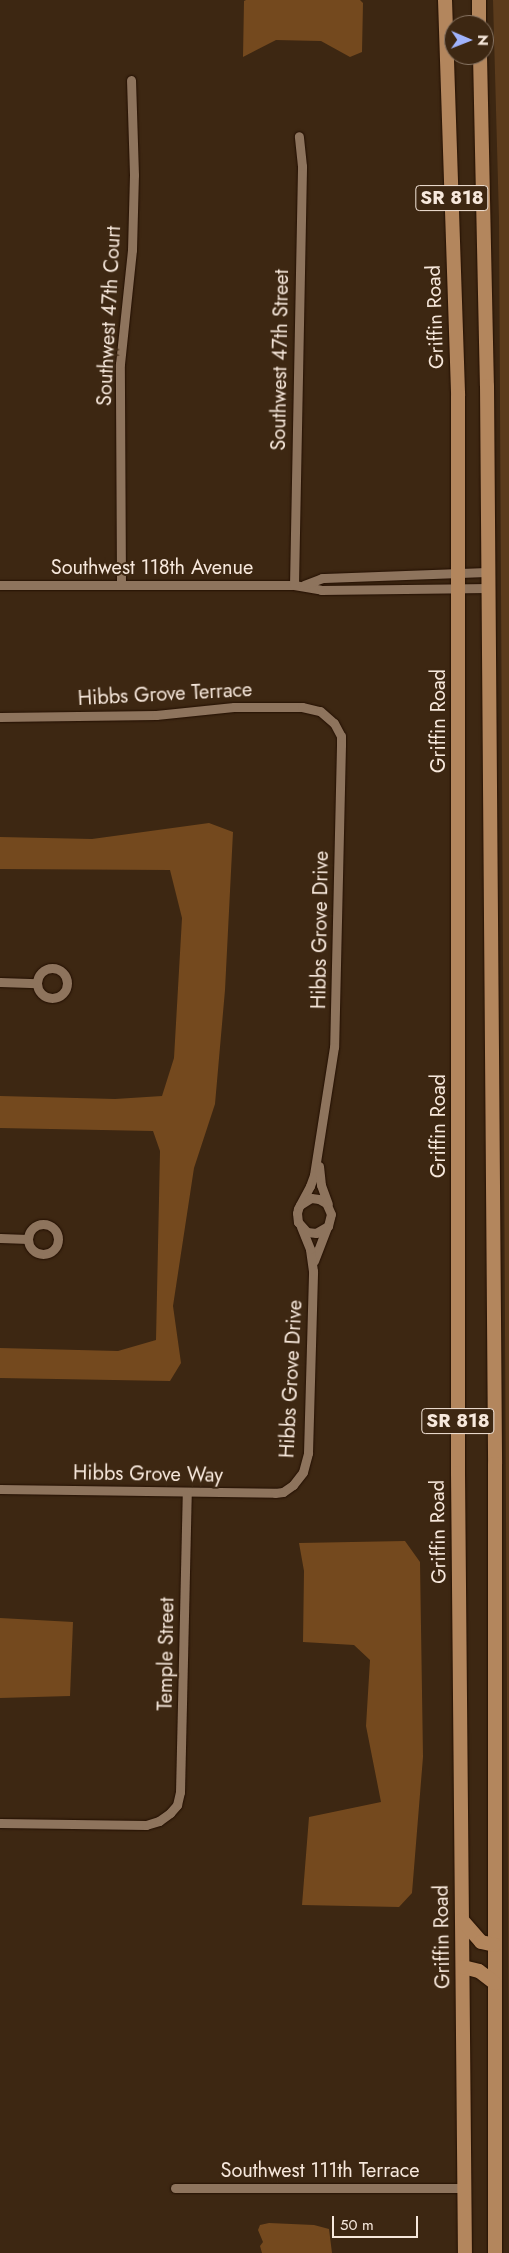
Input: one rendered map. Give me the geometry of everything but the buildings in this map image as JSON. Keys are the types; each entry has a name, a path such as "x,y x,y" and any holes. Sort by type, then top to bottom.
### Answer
{"main road":[{"name":"Griffin Road","path":"445,0 458,396 458,1473 465,2253"},
{"path":"479,0 479,15"},
{"name":"SR 818","path":"480,65 488,386 495,1464 495,2253"},
{"path":"462,1920 481,1942 495,1945"},
{"path":"463,1967 479,1971 495,1983"}],"street":[{"name":"Southwest 47th Court","path":"121,584 120,364 132,250 134,175 131,80"},
{"name":"Southwest 47th Street","path":"294,585 302,166 299,136"},
{"name":"Southwest 118th Avenue","path":"304,585 322,578 489,572"},
{"name":"Southwest 118th Avenue","path":"0,585 304,585 321,590 489,588"},
{"name":"Hibbs Grove Terrace","path":"0,717 156,715 234,707 314,708 330,717"},
{"name":"Hibbs Grove Drive","path":"300,1205 312,1180 319,1146 330,1085 336,1018 342,745 338,728 330,717"},
{"path":"0,982 37,983"},
{"name":"Hibbs Grove Drive","path":"319,1146 321,1185 329,1206"},
{"path":"315,1198 323,1200 329,1206 331,1218 328,1226 320,1232 312,1233 300,1226 297,1213 300,1205 307,1200 315,1198"},
{"name":"Hibbs Grove Drive","path":"293,1485 303,1472 308,1452 312,1271 310,1249 300,1226"},
{"name":"Hibbs Grove Drive","path":"312,1271 318,1246 328,1226"},
{"path":"0,1238 28,1239"},
{"name":"Hibbs Grove Way","path":"0,1489 275,1493 283,1492 293,1485"},
{"name":"Temple Street","path":"0,1823 146,1825 159,1821 177,1805 180,1792 187,1492"},
{"name":"Southwest 111th Terrace","path":"176,2188 465,2188"}],"shaded area":[{"path":"360,0 363,3 362,52 350,57 321,41 276,40 243,57 244,1"},
{"path":"493,0 509,0 509,2071 499,219"},
{"path":"209,823 233,832 225,990 215,1104 194,1168 173,1306 181,1363 170,1381 0,1378 0,1348 118,1351 156,1340 160,1151 153,1131 0,1128 0,1096 115,1099 162,1096 174,1058 182,918 170,870 0,869 0,837 92,839"},
{"path":"405,1541 420,1562 423,1757 412,1893 399,1907 302,1905 309,1817 381,1802 366,1726 370,1660 354,1645 303,1642 304,1571 299,1543"},
{"path":"0,1618 73,1622 70,1696 0,1698"},
{"path":"269,2223 314,2225 329,2229 332,2253 262,2253 260,2246 263,2242 258,2230 260,2225"}]}
